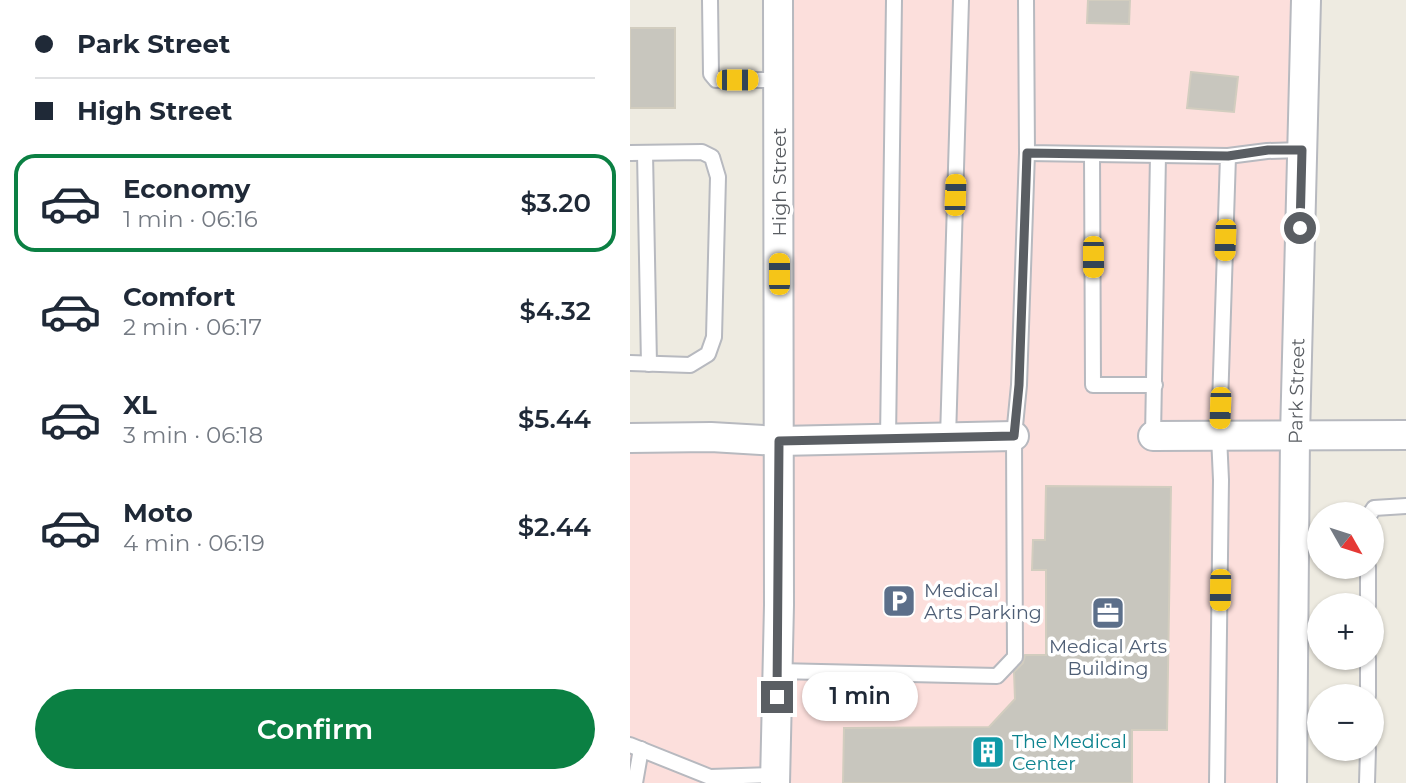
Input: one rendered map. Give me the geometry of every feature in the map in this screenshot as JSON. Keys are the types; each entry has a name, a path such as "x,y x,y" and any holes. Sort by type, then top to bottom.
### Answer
{"street":[{"name":"High Street","path":"775,779 779,441 778,0"},
{"name":"Park Street","path":"1293,783 1295,436 1306,0"},
{"path":"1153,436 1406,435"},
{"path":"630,438 711,437 779,441 1014,436"}],"lane":[{"path":"710,0 711,75 716,80 779,80"},
{"path":"888,439 894,0"},
{"path":"948,438 961,0"},
{"path":"778,671 997,676 1016,657 1014,436 1019,385 1027,153 1026,0"},
{"path":"1027,153 1228,156 1268,150 1302,150"},
{"path":"630,153 702,152 712,157 718,177 714,337 709,354 690,365 630,363"},
{"path":"645,153 649,364"},
{"path":"1092,154 1093,385 1155,385"},
{"path":"1153,436 1158,155"},
{"path":"1217,783 1221,480 1219,436 1228,156"},
{"path":"1384,507 1406,506"},
{"path":"635,783 635,747 710,780 775,779"},
{"path":"1367,783 1368,761"}],"shaded area":[{"path":"778,0 1307,0 1291,783 630,783 630,444 778,441"}],"building":[{"path":"1088,0 1130,0 1129,24 1087,23"},
{"path":"630,28 675,28 675,108 630,108"},
{"path":"1191,72 1238,77 1234,112 1187,108"},
{"name":"Medical Arts Building","path":"1046,486 1171,487 1167,730 1132,730 1132,783 843,783 844,728 989,727 1015,699 1014,672 1023,663 1025,655 1046,655 1046,570 1032,570 1033,540 1045,540"}],"place":[{"name":"Medical Arts Parking","path":"899,601"},
{"name":"Medical Arts Building","path":"1108,613"},
{"name":"The Medical Center","path":"988,752"}],"route":[{"path":"777,697 779,441 1014,436 1019,385 1027,153 1228,156 1268,150 1302,150 1300,228"}]}
